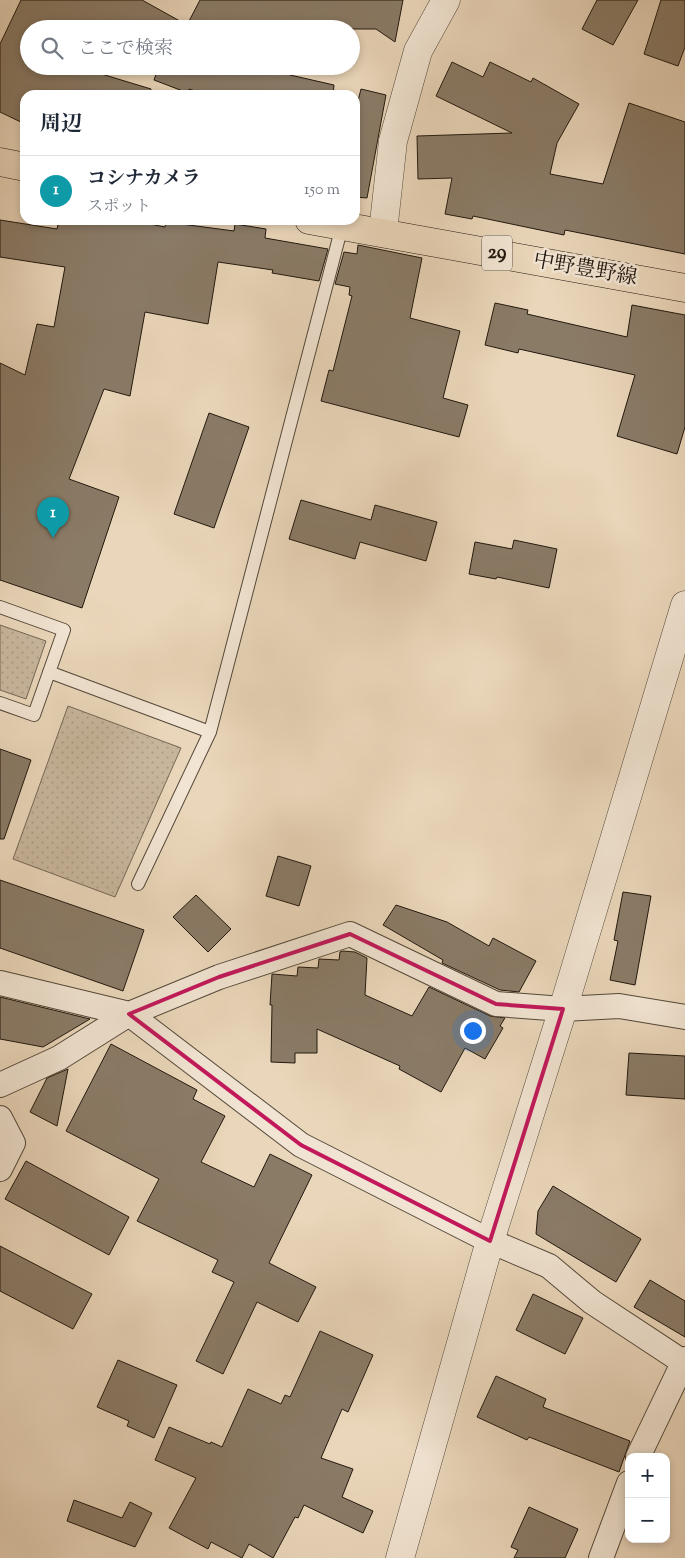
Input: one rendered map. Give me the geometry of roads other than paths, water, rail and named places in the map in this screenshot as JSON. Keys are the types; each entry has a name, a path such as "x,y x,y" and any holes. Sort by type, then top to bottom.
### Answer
{"main road":[{"path":"0,162 20,166"},
{"name":"中野豊野線","path":"336,225 685,288"}],"street":[{"path":"383,232 396,132 418,52 446,0"},
{"path":"400,1558 490,1241 563,1009 685,605"},
{"path":"0,1085 59,1058 129,1014 220,976 350,934 496,1004 563,1009 619,1006 685,1017"},
{"path":"0,983 129,1014 301,1145 490,1241 549,1266 592,1302 684,1361 640,1453"},
{"path":"0,1118 14,1143 0,1169"},
{"path":"601,1558 625,1494"}],"lane":[{"path":"138,884 210,732 342,226"},
{"path":"0,607 64,630 34,715 0,703"},
{"path":"49,672 210,732"}],"place":[{"name":"コシナカメラ","path":"53,538"}]}
